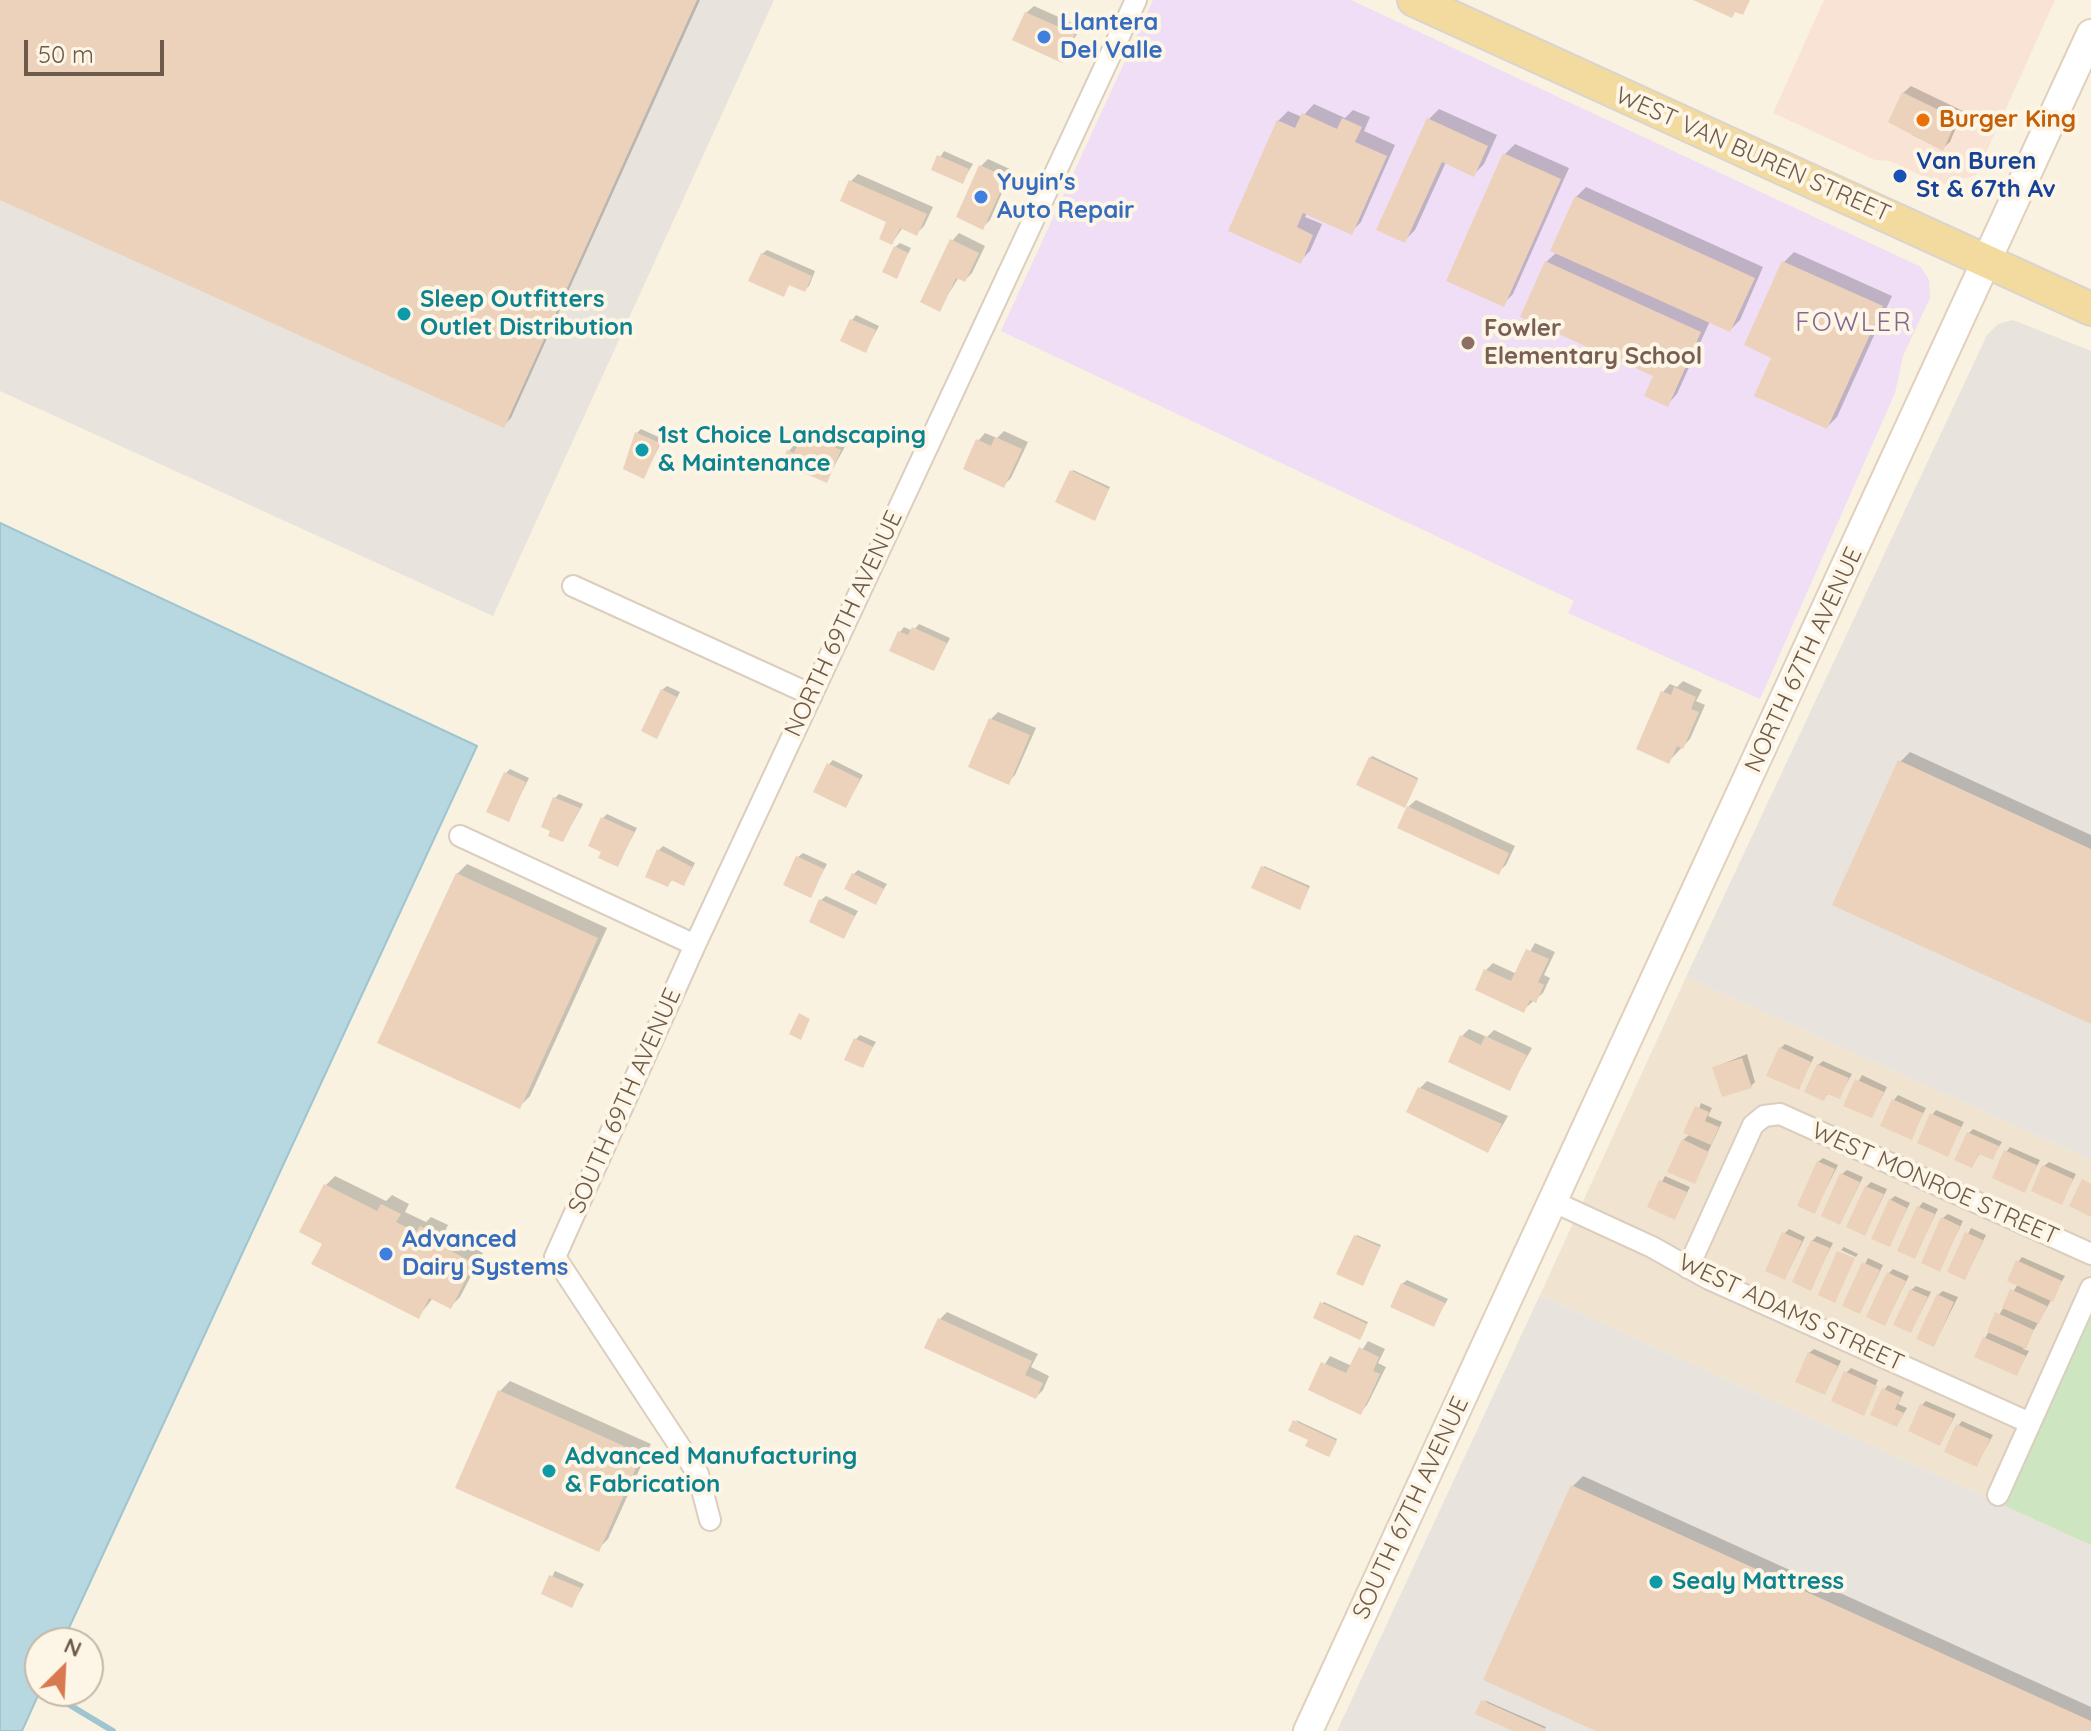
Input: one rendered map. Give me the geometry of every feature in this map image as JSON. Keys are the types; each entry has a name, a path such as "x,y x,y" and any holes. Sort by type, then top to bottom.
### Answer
{"main road":[{"name":"WEST VAN BUREN STREET","path":"1414,0 2091,309"},
{"name":"NORTH 67TH AVENUE","path":"1514,1284 2091,34"},
{"name":"SOUTH 67TH AVENUE","path":"1308,1731 1514,1284"}],"street":[{"name":"NORTH 69TH AVENUE","path":"695,945 1136,0"},
{"path":"573,586 812,695"},
{"path":"460,836 695,945"},
{"name":"SOUTH 69TH AVENUE","path":"695,945 555,1257 698,1474 710,1520"},
{"name":"WEST MONROE STREET","path":"1688,1268 1753,1125 1764,1116 1780,1114 2091,1254"},
{"name":"WEST ADAMS STREET","path":"1552,1201 1652,1247 1688,1268 2030,1423"},
{"path":"1998,1495 2091,1288"}],"shaded area":[{"path":"0,0 774,0 493,616 0,391"},
{"name":"Fowler Elementary School","path":"1153,0 1351,0 1921,267 1929,280 1930,298 1903,356 1895,393 1760,699 1568,613 1574,601 1001,331"},
{"path":"1824,0 2055,0 1976,175 1942,185 1890,161 1875,160 1773,113"},
{"path":"2013,320 2091,351 2091,1160 1686,977 1987,335 1998,324"},
{"path":"1686,977 2091,1160 2091,1545 1540,1295"},
{"path":"1540,1295 2091,1545 2091,1731 1337,1731"}],"green space":[{"path":"2091,1315 2091,1545 2005,1506"}],"water":[{"path":"0,523 477,746 69,1627 24,1627 24,1707 33,1707 22,1731 0,1731"}],"building":[{"name":"Sleep Outfitters Outlet Distribution","path":"0,0 697,0 504,428 0,200"},
{"path":"1693,0 1750,0 1743,15 1735,12 1732,18"},
{"name":"Llantera Del Valle","path":"1025,12 1075,34 1062,63 1012,40"},
{"name":"Burger King","path":"1902,92 1957,119 1943,151 1888,122"},
{"path":"1302,113 1337,129 1342,118 1362,127 1355,142 1387,156 1352,235 1303,213 1297,227 1313,235 1301,264 1228,231 1277,120 1295,128"},
{"path":"1427,118 1488,146 1474,177 1442,162 1405,243 1376,230"},
{"path":"1503,153 1561,179 1504,307 1446,281"},
{"path":"937,155 969,169 963,184 931,170"},
{"name":"Yuyin's Auto Repair","path":"979,165 1007,177 983,230 956,217"},
{"path":"849,180 927,214 917,236 900,228 892,245 879,239 886,222 840,201"},
{"path":"1575,196 1755,278 1730,332 1550,251"},
{"path":"950,239 979,253 965,282 956,278 940,312 920,302"},
{"path":"894,246 908,253 897,279 882,272"},
{"path":"761,253 812,276 805,292 789,285 784,297 748,281"},
{"path":"1545,261 1701,332 1668,407 1644,396 1653,376 1520,317"},
{"path":"1782,261 1883,306 1827,429 1754,396 1771,358 1744,345"},
{"path":"850,319 876,330 866,353 840,341"},
{"name":"1st Choice Landscaping & Maintenance","path":"635,432 660,443 644,479 623,469"},
{"path":"803,433 841,450 827,483 781,463 787,450 794,453"},
{"path":"995,437 1022,449 1004,488 963,469 976,439 991,446"},
{"path":"1070,470 1109,489 1095,521 1055,502"},
{"path":"912,627 947,643 934,671 889,651 898,631 908,635"},
{"path":"1674,687 1696,697 1691,709 1699,712 1683,749 1677,746 1669,764 1636,749 1661,691 1671,695"},
{"path":"661,689 677,697 657,739 641,731"},
{"path":"989,718 1030,735 1009,785 968,767"},
{"path":"1369,757 1418,780 1405,808 1356,785"},
{"path":"1898,760 2091,849 2091,1024 1832,905"},
{"path":"827,763 860,779 846,808 813,792"},
{"path":"504,772 526,782 509,822 486,812"},
{"path":"553,797 580,808 563,842 548,836 550,831 541,827"},
{"path":"1407,806 1509,853 1499,875 1397,828"},
{"path":"601,817 634,832 618,867 598,858 601,852 588,846"},
{"path":"657,849 692,867 684,886 671,880 668,887 645,877"},
{"path":"796,856 824,869 811,898 783,885"},
{"path":"1261,866 1309,888 1300,910 1251,888"},
{"path":"456,873 598,938 520,1109 377,1043"},
{"path":"852,873 884,889 876,905 844,889"},
{"path":"819,899 855,916 844,939 809,922"},
{"path":"1526,949 1549,959 1538,982 1544,985 1536,1003 1530,1000 1524,1013 1475,990 1484,969 1511,981"},
{"path":"799,1013 810,1019 801,1040 789,1034"},
{"path":"1460,1035 1481,1045 1485,1036 1527,1055 1510,1091 1448,1062"},
{"path":"854,1038 873,1047 863,1068 844,1060"},
{"path":"1779,1047 1811,1062 1799,1090 1766,1076"},
{"path":"1742,1058 1752,1088 1722,1097 1712,1067"},
{"path":"1817,1064 1849,1078 1840,1099 1827,1094 1824,1101 1804,1092"},
{"path":"1855,1079 1884,1092 1872,1118 1843,1106"},
{"path":"1418,1087 1502,1124 1488,1153 1406,1112"},
{"path":"1892,1099 1923,1113 1912,1140 1880,1126"},
{"path":"1695,1106 1709,1112 1705,1121 1719,1127 1711,1145 1683,1133"},
{"path":"1930,1113 1961,1127 1948,1157 1917,1143"},
{"path":"1967,1132 1999,1146 1993,1160 1979,1154 1972,1168 1954,1160"},
{"path":"1682,1139 1709,1152 1695,1184 1667,1172"},
{"path":"2004,1150 2037,1165 2025,1193 1992,1178"},
{"path":"1817,1161 1835,1169 1815,1214 1797,1206"},
{"path":"2042,1165 2073,1179 2062,1205 2031,1191"},
{"path":"1840,1173 1860,1182 1840,1225 1821,1216"},
{"path":"2082,1179 2091,1184 2091,1217 2069,1206"},
{"path":"1659,1180 1687,1192 1675,1220 1647,1207"},
{"name":"Advanced Dairy Systems","path":"324,1184 377,1211 381,1204 401,1214 396,1222 416,1232 420,1226 439,1236 435,1243 474,1263 451,1309 429,1298 419,1319 311,1264 322,1244 299,1232"},
{"path":"1865,1186 1884,1194 1865,1236 1846,1227"},
{"path":"1889,1199 1907,1208 1890,1247 1871,1239"},
{"path":"1917,1206 1935,1214 1915,1259 1897,1251"},
{"path":"1941,1217 1960,1226 1940,1272 1921,1263"},
{"path":"1782,1232 1802,1241 1785,1280 1765,1271"},
{"path":"1965,1232 1983,1240 1965,1280 1947,1272"},
{"path":"1354,1235 1380,1247 1363,1286 1336,1274"},
{"path":"1811,1240 1830,1248 1811,1291 1792,1282"},
{"path":"1837,1251 1855,1258 1835,1303 1818,1295"},
{"path":"2016,1260 2062,1281 2053,1302 2007,1281"},
{"path":"1862,1262 1880,1270 1860,1314 1842,1306"},
{"path":"1887,1272 1906,1281 1885,1326 1866,1317"},
{"path":"1401,1283 1445,1303 1434,1327 1390,1307"},
{"path":"1910,1289 1928,1297 1911,1333 1893,1325"},
{"path":"2010,1289 2047,1306 2039,1324 2002,1308"},
{"path":"1937,1294 1954,1302 1934,1347 1916,1339"},
{"path":"1320,1302 1367,1324 1360,1340 1313,1318"},
{"path":"1995,1312 2034,1330 2026,1349 1987,1332"},
{"path":"938,1318 1032,1361 1025,1375 1043,1383 1036,1399 924,1348"},
{"path":"1983,1337 2026,1356 2017,1376 1974,1357"},
{"path":"1359,1347 1379,1357 1373,1371 1380,1374 1361,1415 1308,1390 1321,1362 1346,1373"},
{"path":"1808,1352 1838,1366 1825,1395 1795,1382"},
{"path":"1844,1371 1877,1386 1864,1416 1831,1401"},
{"path":"1882,1388 1901,1397 1895,1409 1904,1413 1897,1427 1870,1415"},
{"name":"Advanced Manufacturing & Fabrication","path":"498,1390 642,1454 599,1552 455,1488"},
{"path":"1920,1404 1953,1418 1940,1446 1908,1431"},
{"path":"1293,1420 1337,1441 1329,1457 1305,1446 1308,1440 1288,1431"},
{"path":"1956,1424 1990,1439 1977,1467 1944,1452"},
{"name":"Sealy Mattress","path":"1571,1485 2091,1721 2091,1731 1596,1731 1483,1680"},
{"path":"549,1575 581,1588 572,1608 541,1594"},
{"path":"1481,1700 1546,1729 1513,1731 1475,1714"}],"waterway":[{"path":"73,1707 113,1731"}],"place":[{"name":"Llantera Del Valle","path":"1044,37"},
{"name":"Burger King","path":"1923,120"},
{"name":"Van Buren St & 67th Av","path":"1900,176"},
{"name":"Yuyin's Auto Repair","path":"981,197"},
{"name":"Sleep Outfitters Outlet Distribution","path":"404,314"},
{"name":"Fowler Elementary School","path":"1468,343"},
{"name":"1st Choice Landscaping & Maintenance","path":"642,450"},
{"name":"Advanced Dairy Systems","path":"386,1254"},
{"name":"Advanced Manufacturing & Fabrication","path":"549,1471"},
{"name":"Sealy Mattress","path":"1656,1582"}],"district":[{"name":"FOWLER","path":"1854,323"}]}
